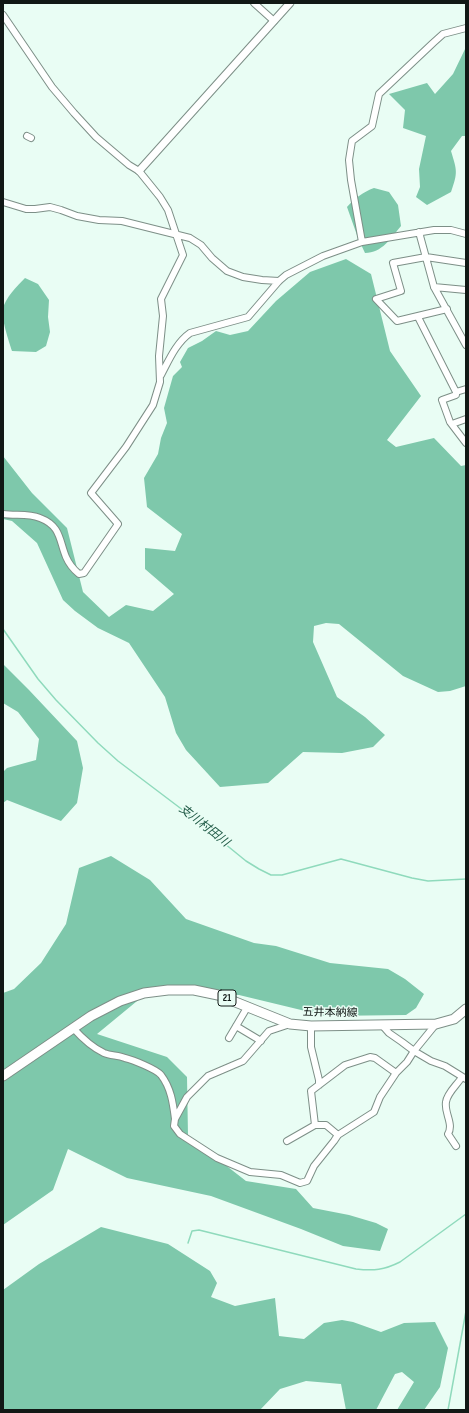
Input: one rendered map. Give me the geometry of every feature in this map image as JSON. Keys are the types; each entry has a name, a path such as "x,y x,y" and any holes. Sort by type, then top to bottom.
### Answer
{"main road":[{"name":"五井本納線","path":"3,1076 108,1006 132,996 144,993 168,990 194,990 218,995 290,1024 311,1026 436,1024 454,1019 466,1009"}],"street":[{"path":"254,3 274,21"},
{"path":"139,171 290,3"},
{"path":"3,15 52,87 96,137 129,165 139,171 160,197 168,210 183,255 162,299 163,316 159,370 161,375"},
{"path":"362,242 349,160 352,141 372,126 379,94 443,34 466,28"},
{"path":"3,202 26,209 35,210 50,207 77,216 99,220 122,221 190,238 201,245 212,258 227,271 243,277 279,281"},
{"path":"3,514 24,514 40,517 54,526 61,539 66,556 72,568 79,574 84,572 118,524 91,493 126,447 153,405 161,375 182,338 190,332 248,317 286,275 323,256 362,242 419,232 451,230 466,234"},
{"path":"419,232 434,287 466,345"},
{"path":"447,309 397,321 376,299 401,291 393,263 426,257 466,263"},
{"path":"434,287 466,290"},
{"path":"418,317 456,392"},
{"path":"466,388 456,392 456,395 442,400 452,424 466,443"},
{"path":"452,424 466,419"},
{"path":"229,1038 248,1006"},
{"path":"175,1119 187,1097 200,1085 204,1079 243,1061 269,1030 290,1024"},
{"path":"73,1028 90,1046 155,1069 161,1075 172,1096 175,1119 174,1126 180,1134 217,1158 250,1172 281,1175 300,1183 307,1181 314,1166 338,1135 374,1112 380,1097 396,1073 407,1062 436,1024"},
{"path":"382,1025 389,1033 414,1051 431,1061 445,1066 464,1078 449,1095 446,1104 451,1127 448,1134 456,1146"},
{"path":"236,1026 261,1041"},
{"path":"311,1026 311,1047 319,1085"},
{"path":"315,1125 312,1088 319,1085 345,1065 370,1057 375,1058 396,1073"},
{"path":"287,1141 315,1125 326,1125 338,1135"}],"green space":[{"path":"466,47 466,136 462,136 451,151 456,172 451,192 427,205 416,197 420,187 419,169 426,136 403,128 405,110 389,94 427,83 435,94 453,74"},
{"path":"374,188 389,192 398,205 401,226 390,240 381,248 365,253 347,207 366,191"},
{"path":"346,259 371,274 390,351 421,396 387,440 396,447 434,438 461,466 466,465 466,686 450,691 438,692 403,676 339,624 326,623 314,626 313,642 337,697 365,717 385,735 373,747 342,753 303,752 268,783 220,787 186,750 176,733 165,697 129,643 98,628 63,600 37,543 12,521 3,519 3,456 32,493 67,528 83,592 109,617 126,605 153,611 174,594 145,569 145,548 175,551 182,534 147,507 144,478 158,454 161,438 167,423 164,408 173,376 182,367 180,362 188,348 202,341 216,331 230,335 248,331 276,301 310,272"},
{"path":"25,278 38,284 49,300 48,317 50,332 46,346 36,352 12,351 3,318 3,309 6,301"},
{"path":"3,664 77,741 83,768 77,803 61,821 7,800 3,803 3,772 7,768 36,760 39,739 18,712 3,703"},
{"path":"111,856 150,880 186,919 254,943 276,946 330,963 388,969 405,979 424,994 416,1008 406,1015 326,1016 239,995 148,992 97,1034 167,1057 187,1077 188,1136 246,1181 296,1189 313,1208 349,1215 376,1223 388,1229 380,1251 343,1246 211,1196 127,1178 68,1149 53,1190 3,1225 3,993 14,989 41,963 66,924 79,868"},
{"path":"101,1227 168,1244 210,1271 217,1283 211,1297 235,1306 275,1298 279,1336 304,1339 324,1323 342,1320 353,1322 381,1332 404,1323 435,1322 448,1348 440,1387 424,1410 397,1410 414,1382 402,1372 395,1374 376,1410 346,1410 341,1384 306,1381 280,1389 260,1410 3,1410 3,1290 39,1264"}],"waterway":[{"name":"支川村田川","path":"3,629 38,679 56,700 98,743 118,761 192,817 246,861 259,869 271,875 282,875 341,859 428,881 466,879"},
{"path":"188,1243 192,1231 199,1230 356,1269 379,1269 389,1267 400,1262 466,1214"},
{"path":"448,1410 466,1311"}]}
